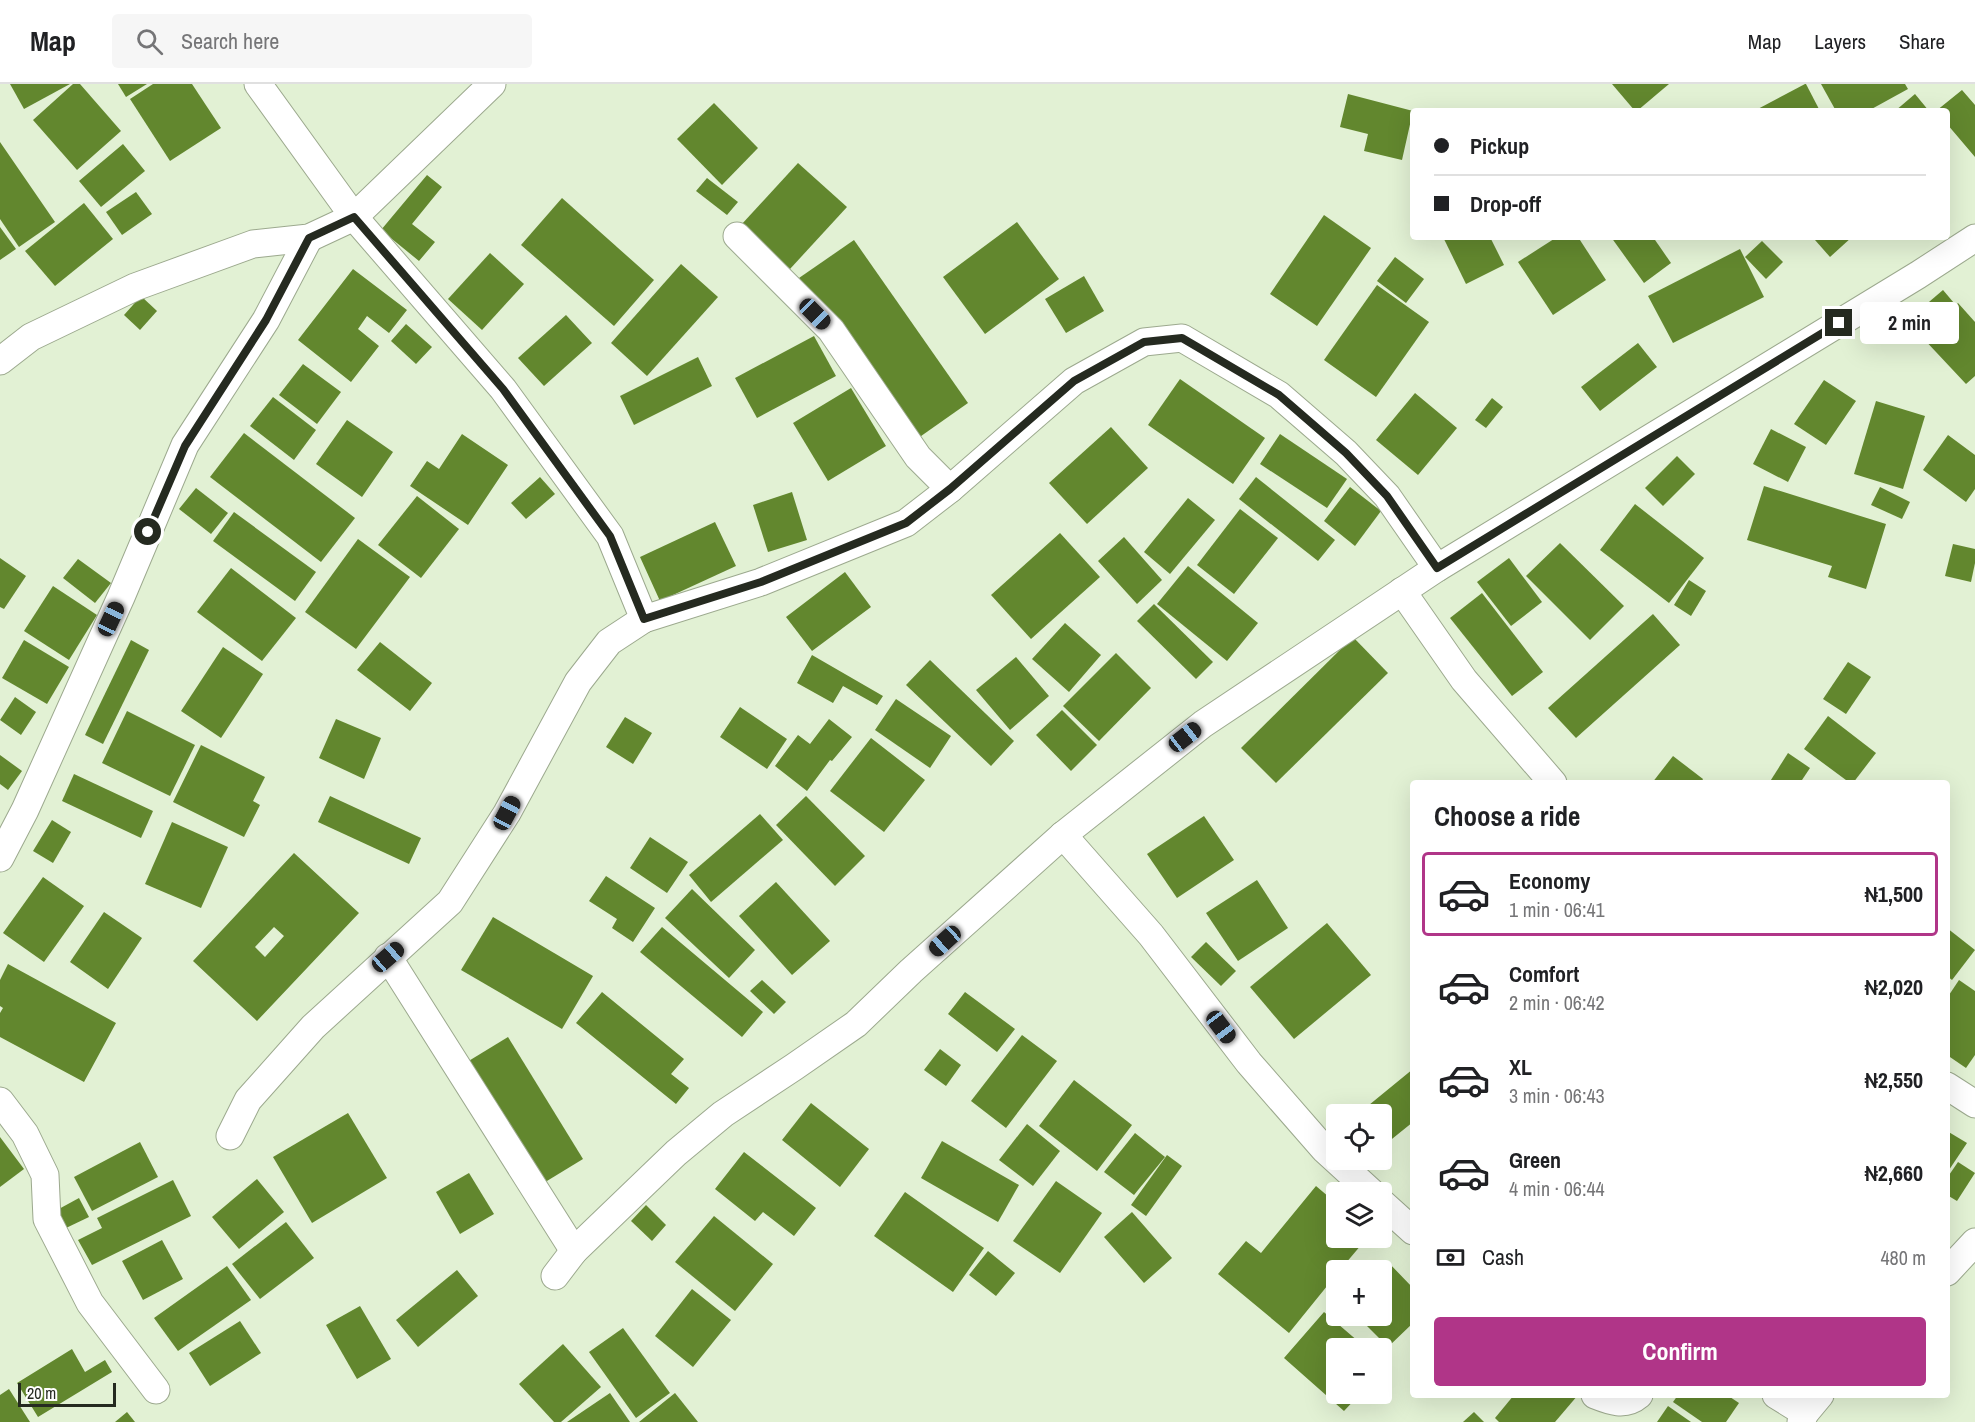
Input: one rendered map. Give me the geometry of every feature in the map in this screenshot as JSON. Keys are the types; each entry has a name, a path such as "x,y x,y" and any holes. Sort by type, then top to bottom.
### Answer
{"street":[{"path":"258,84 354,217 503,389 610,536 644,619"},
{"path":"0,361 31,337 135,287 253,244 309,238 354,217 492,84"},
{"path":"737,236 831,330 918,457 950,489"},
{"path":"0,858 25,810 121,597 185,446 266,320 309,238"},
{"path":"555,1276 574,1251 676,1153 723,1114 856,1024 911,971 1063,835 1203,723 1437,568 1889,293 1975,238"},
{"path":"230,1136 248,1100 305,1035 388,957 450,903 507,813 578,682 609,642 644,619 761,582 906,523 950,489 1074,381 1144,342 1182,338 1279,395 1346,453 1387,496 1437,568"},
{"path":"1402,591 1464,680 1550,780"},
{"path":"1063,835 1151,935 1249,1063 1324,1149 1360,1182"},
{"path":"388,957 574,1251"},
{"path":"1950,1088 1975,1104"},
{"path":"0,1101 25,1134 45,1175 47,1219 90,1303 156,1390"},
{"path":"1392,1212 1410,1229"},
{"path":"1950,1269 1975,1242"},
{"path":"1602,1398 1614,1403 1635,1398"},
{"path":"1783,1398 1809,1410"}],"building":[{"path":"10,84 70,84 24,109"},
{"path":"73,84 80,84 121,131 77,170 33,120"},
{"path":"118,84 147,84 126,97"},
{"path":"153,84 192,84 221,128 170,161 130,99"},
{"path":"1612,84 1669,84 1641,108 1632,108"},
{"path":"1805,84 1818,108 1760,108"},
{"path":"1821,84 1905,84 1908,89 1873,108 1834,108"},
{"path":"1962,90 1975,105 1975,157 1950,128 1950,108 1940,108"},
{"path":"1348,94 1410,110 1410,124 1402,160 1364,151 1368,134 1340,127"},
{"path":"1915,94 1927,108 1899,108"},
{"path":"714,103 758,148 722,185 677,139"},
{"path":"0,142 55,222 19,247 0,219"},
{"path":"123,144 145,171 101,207 79,181"},
{"path":"798,163 847,207 790,269 741,225"},
{"path":"427,175 442,187 412,224 435,242 419,261 381,230"},
{"path":"707,178 738,202 727,215 696,191"},
{"path":"136,192 152,214 122,235 106,212"},
{"path":"562,198 654,280 614,326 521,245"},
{"path":"84,203 113,239 55,286 25,251"},
{"path":"1324,215 1371,248 1317,326 1270,294"},
{"path":"1017,222 1059,279 985,334 943,277"},
{"path":"0,227 16,249 0,260"},
{"path":"854,240 968,403 914,441 799,278"},
{"path":"1444,240 1492,240 1504,265 1466,284"},
{"path":"1552,240 1580,240 1606,280 1553,315 1518,262"},
{"path":"1613,240 1655,240 1671,263 1644,283"},
{"path":"1815,240 1849,240 1830,257"},
{"path":"1762,241 1783,262 1766,279 1745,257"},
{"path":"1740,249 1764,297 1673,343 1648,296"},
{"path":"490,253 524,284 482,330 448,299"},
{"path":"1395,257 1424,279 1406,303 1377,281"},
{"path":"681,264 718,297 647,376 611,343"},
{"path":"353,269 407,310 389,333 367,316 358,329 379,346 351,382 298,340"},
{"path":"1084,276 1104,311 1066,333 1045,299"},
{"path":"1377,285 1429,322 1376,397 1324,360"},
{"path":"1943,290 1954,303 1920,332 1909,319"},
{"path":"141,296 157,311 140,330 124,315"},
{"path":"1958,303 1975,322 1975,376 1966,384 1921,336"},
{"path":"566,315 592,343 544,386 518,358"},
{"path":"406,324 432,347 416,364 391,341"},
{"path":"814,336 836,376 757,418 735,378"},
{"path":"1638,343 1657,367 1600,411 1581,387"},
{"path":"698,357 712,386 634,425 620,396"},
{"path":"303,364 341,392 317,424 279,395"},
{"path":"1180,379 1265,438 1233,484 1148,425"},
{"path":"1824,380 1856,401 1826,445 1794,424"},
{"path":"851,388 886,446 828,481 793,423"},
{"path":"1415,393 1457,428 1418,475 1376,440"},
{"path":"273,397 316,430 294,460 250,426"},
{"path":"1492,398 1503,407 1486,428 1475,420"},
{"path":"1876,401 1925,416 1903,489 1854,474"},
{"path":"347,420 393,452 362,497 316,464"},
{"path":"1111,427 1148,468 1087,524 1049,483"},
{"path":"1771,429 1806,447 1788,482 1753,464"},
{"path":"244,433 355,518 321,562 210,477"},
{"path":"462,434 508,465 468,525 410,486 427,461 439,469"},
{"path":"1280,434 1347,479 1327,508 1260,464"},
{"path":"1948,435 1975,455 1975,489 1966,502 1923,470"},
{"path":"1677,456 1695,474 1663,506 1645,488"},
{"path":"540,477 555,494 526,519 511,503"},
{"path":"1256,477 1335,540 1318,561 1239,499"},
{"path":"1764,486 1886,524 1866,589 1828,577 1832,566 1747,540"},
{"path":"1350,487 1381,511 1355,546 1324,521"},
{"path":"1880,487 1910,502 1902,519 1871,505"},
{"path":"196,488 228,513 211,534 179,509"},
{"path":"792,492 807,540 768,552 753,505"},
{"path":"417,496 459,529 421,578 378,545"},
{"path":"1188,498 1215,520 1170,574 1144,552"},
{"path":"1635,504 1704,558 1669,603 1600,550"},
{"path":"1240,509 1278,538 1234,594 1197,565"},
{"path":"234,512 316,572 295,601 213,541"},
{"path":"715,522 736,566 660,601 640,557"},
{"path":"1060,533 1100,577 1031,639 991,595"},
{"path":"1124,537 1162,580 1137,604 1098,561"},
{"path":"358,539 410,577 356,649 305,612"},
{"path":"1560,543 1624,606 1590,640 1526,576"},
{"path":"1953,544 1975,549 1971,582 1945,576"},
{"path":"0,558 26,576 4,609 0,607"},
{"path":"1509,558 1542,602 1511,626 1477,582"},
{"path":"78,559 111,583 95,603 63,578"},
{"path":"1188,566 1258,623 1227,661 1157,604"},
{"path":"231,568 296,618 262,661 197,612"},
{"path":"845,572 871,607 812,651 786,617"},
{"path":"1689,580 1706,591 1691,616 1674,605"},
{"path":"53,586 97,615 69,660 24,631"},
{"path":"1482,593 1543,672 1512,696 1450,618"},
{"path":"1154,604 1213,662 1196,679 1137,621"},
{"path":"1653,614 1680,645 1576,738 1548,708"},
{"path":"1065,623 1101,655 1069,692 1032,659"},
{"path":"1353,637 1388,673 1276,783 1241,748"},
{"path":"24,640 69,667 47,704 2,678"},
{"path":"131,640 149,650 103,744 85,735"},
{"path":"380,642 432,683 410,711 357,670"},
{"path":"223,647 263,674 221,738 181,711"},
{"path":"1116,653 1151,688 1099,741 1063,706"},
{"path":"812,655 883,696 877,705 843,686 833,703 797,683"},
{"path":"1016,657 1049,696 1010,730 976,690"},
{"path":"930,660 1014,741 991,766 906,685"},
{"path":"1848,662 1871,677 1846,714 1823,699"},
{"path":"15,697 36,712 21,735 0,720"},
{"path":"896,699 951,736 930,768 875,730"},
{"path":"740,707 787,739 767,769 720,737"},
{"path":"1062,710 1097,745 1071,771 1036,735"},
{"path":"127,711 195,745 170,796 102,763"},
{"path":"1828,716 1876,753 1855,780 1846,780 1804,749"},
{"path":"625,717 652,733 633,764 606,747"},
{"path":"336,719 381,738 364,779 319,758"},
{"path":"829,719 852,737 832,761 830,760 807,791 775,766 798,735 810,744"},
{"path":"871,738 925,780 884,832 830,791"},
{"path":"201,745 265,777 253,801 260,805 244,837 173,802"},
{"path":"1788,753 1810,768 1802,780 1771,780"},
{"path":"0,755 22,771 8,790 0,784"},
{"path":"1673,756 1703,779 1702,780 1654,780"},
{"path":"74,774 153,811 141,838 62,801"},
{"path":"330,796 421,838 409,864 318,822"},
{"path":"806,796 865,856 835,886 776,825"},
{"path":"760,814 783,840 711,902 689,875"},
{"path":"1204,816 1234,860 1177,898 1147,854"},
{"path":"52,820 71,832 53,863 33,851"},
{"path":"172,822 228,847 201,908 145,884"},
{"path":"650,837 688,862 667,893 630,868"},
{"path":"294,853 359,913 257,1021 193,961","holes":["274,927 284,936 265,957 255,947"]},
{"path":"606,876 655,908 633,942 612,928 617,919 589,901"},
{"path":"43,877 84,906 44,962 3,933"},
{"path":"1257,880 1288,928 1238,961 1206,913"},
{"path":"776,882 830,941 792,975 739,916"},
{"path":"692,889 755,950 729,978 665,918"},
{"path":"104,912 142,938 108,989 70,962"},
{"path":"493,917 593,976 562,1029 461,970"},
{"path":"1327,923 1371,975 1294,1039 1250,987"},
{"path":"662,927 763,1012 742,1037 640,952"},
{"path":"1950,930 1975,950 1952,980 1950,978"},
{"path":"1206,942 1236,971 1221,986 1191,957"},
{"path":"8,964 116,1023 84,1082 0,1037 0,1013 3,1008 0,1006 0,980"},
{"path":"762,980 786,1002 774,1014 750,991"},
{"path":"1959,980 1975,991 1975,1055 1966,1068 1950,1057 1950,994"},
{"path":"602,992 684,1059 671,1074 689,1088 676,1104 576,1023"},
{"path":"965,992 1015,1029 997,1052 948,1014"},
{"path":"1022,1035 1057,1061 1006,1128 971,1101"},
{"path":"508,1037 583,1159 542,1184 467,1062"},
{"path":"940,1049 961,1065 946,1086 924,1070"},
{"path":"1410,1071 1410,1124 1392,1139 1392,1104 1370,1104"},
{"path":"1074,1080 1132,1125 1097,1171 1039,1126"},
{"path":"811,1103 869,1149 840,1187 782,1140"},
{"path":"348,1113 387,1178 312,1223 273,1157"},
{"path":"1027,1124 1060,1151 1033,1186 999,1160"},
{"path":"1135,1133 1165,1157 1134,1195 1104,1172"},
{"path":"1950,1133 1967,1143 1950,1168"},
{"path":"0,1137 24,1169 0,1187"},
{"path":"942,1141 1019,1185 998,1222 921,1178"},
{"path":"140,1142 158,1177 92,1211 74,1177"},
{"path":"744,1152 816,1208 794,1236 763,1212 755,1221 715,1189"},
{"path":"1167,1155 1182,1166 1146,1216 1131,1205"},
{"path":"1958,1162 1975,1173 1957,1201 1950,1197 1950,1174"},
{"path":"469,1173 494,1214 460,1234 436,1192"},
{"path":"257,1179 284,1212 239,1249 212,1217"},
{"path":"173,1180 191,1216 92,1265 78,1240 102,1228 97,1218"},
{"path":"1056,1181 1102,1213 1060,1273 1013,1241"},
{"path":"1316,1186 1326,1194 1326,1248 1359,1248 1348,1260 1326,1260 1326,1287 1289,1333 1218,1274 1246,1241 1261,1253"},
{"path":"905,1192 984,1248 953,1292 874,1236"},
{"path":"79,1198 89,1217 66,1228 57,1210"},
{"path":"646,1205 666,1225 652,1241 631,1221"},
{"path":"1132,1212 1172,1258 1144,1283 1104,1237"},
{"path":"714,1216 773,1264 735,1311 675,1262"},
{"path":"286,1222 314,1258 260,1299 232,1264"},
{"path":"162,1240 183,1279 143,1300 122,1261"},
{"path":"988,1251 1015,1273 996,1296 969,1275"},
{"path":"227,1266 251,1300 178,1351 154,1318"},
{"path":"1392,1266 1410,1285 1410,1326 1392,1343 1392,1338 1379,1338 1367,1326 1392,1326"},
{"path":"457,1270 478,1296 418,1347 396,1320"},
{"path":"692,1289 731,1320 693,1367 655,1336"},
{"path":"360,1306 391,1359 357,1379 326,1325"},
{"path":"1324,1312 1326,1326 1340,1326 1354,1338 1326,1338 1326,1395 1284,1358"},
{"path":"240,1321 261,1353 210,1386 189,1353"},
{"path":"623,1328 670,1393 636,1418 589,1352"},
{"path":"563,1344 601,1387 561,1422 554,1422 519,1384"},
{"path":"72,1349 85,1372 105,1360 112,1372 38,1417 17,1383"},
{"path":"9,1389 30,1422 0,1422 0,1395"},
{"path":"610,1393 630,1422 567,1422"},
{"path":"675,1393 698,1422 639,1422"},
{"path":"1512,1398 1575,1398 1555,1422 1499,1422 1495,1418"},
{"path":"1676,1398 1732,1398 1739,1403 1726,1422 1702,1422 1673,1402"},
{"path":"1336,1404 1351,1404 1344,1411"},
{"path":"1668,1406 1691,1422 1657,1422"},
{"path":"127,1412 135,1422 115,1422"},
{"path":"1474,1412 1484,1422 1463,1422"}],"route":[{"path":"148,532 185,446 266,320 309,238 354,217 503,389 610,536 644,619 761,582 906,523 950,489 1074,381 1144,342 1182,338 1279,395 1346,453 1387,496 1437,568 1839,323"}]}
